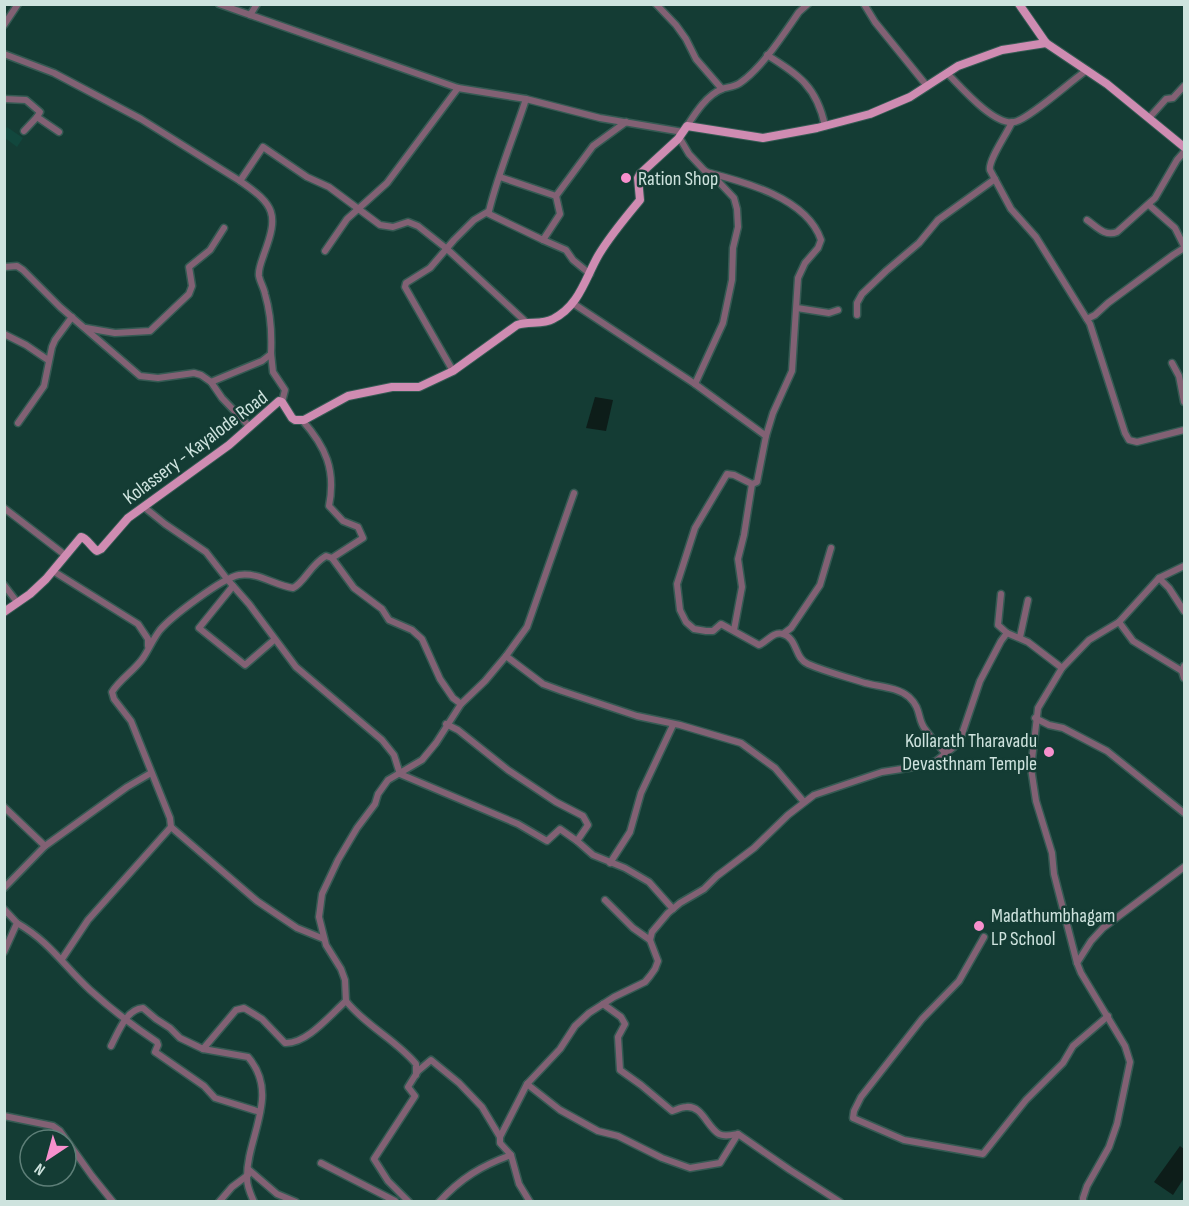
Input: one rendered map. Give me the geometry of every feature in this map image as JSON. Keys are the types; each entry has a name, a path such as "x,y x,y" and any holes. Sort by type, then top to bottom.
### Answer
{"main road":[{"path":"1019,4 1046,43 1107,84 1183,146"},
{"path":"302,420 348,396 392,387 419,387 453,371 517,325 526,322 538,324 553,320 574,304 599,255 640,200 638,178 640,174 683,132 763,138 825,126 870,114 910,97 958,66 1002,50 1046,43"},
{"name":"Kolassery - Kayalode Road","path":"4,612 30,594 53,571 81,537 84,537 93,548 101,549 128,518 229,446 279,402 282,402 292,418 302,420"}],"street":[{"path":"4,25 6,16 18,4"},
{"path":"219,4 458,88 526,99 626,122 683,132"},
{"path":"250,15 257,4"},
{"path":"656,4 676,25 696,59 722,89"},
{"path":"683,132 706,102 722,89 738,84 754,71 799,12 808,4"},
{"path":"864,4 875,22 927,86"},
{"path":"4,54 54,74 141,119 258,193 269,206 273,216 273,230 261,262 259,276 271,315 273,372 285,390 282,402"},
{"path":"767,55 797,73 807,85 821,108 825,126"},
{"path":"947,73 977,104 1008,122 1016,122 1087,70"},
{"path":"1149,118 1166,99 1173,98 1185,86"},
{"path":"325,250 347,219 360,210 387,183 458,88"},
{"path":"4,99 26,100 40,112 24,131"},
{"path":"453,371 405,287 406,283 430,268 474,220 490,209 491,200 526,99"},
{"path":"37,117 59,132"},
{"path":"543,240 560,214 556,196 593,146 626,122"},
{"path":"1012,122 989,165 1011,209 1036,237 1087,319 1125,433 1129,440 1137,442 1185,430"},
{"path":"683,132 689,154 734,198 738,227 733,248 732,280 723,323 695,384"},
{"path":"1087,220 1111,235 1127,224 1149,205 1161,190 1183,146"},
{"path":"240,181 263,147 307,177 329,187 380,225 393,226 408,222 418,226 447,249 526,322"},
{"path":"706,172 739,180 771,193 798,210 818,230 821,240 798,278 792,371 773,413 766,436 759,479 752,484 738,559 742,586 734,630"},
{"path":"500,177 556,196"},
{"path":"857,315 857,303 862,294 919,243 938,220 995,179"},
{"path":"1087,319 1185,247 1175,228 1149,205"},
{"path":"487,213 566,250 573,260 590,274"},
{"path":"86,327 115,333 150,331 189,294 192,285 189,267 210,250 224,228"},
{"path":"5,268 11,265 23,270 44,293 140,375 172,377 194,373 211,382 222,398 250,427"},
{"path":"574,304 695,384 766,436"},
{"path":"797,308 829,312 838,310"},
{"path":"18,423 44,386 48,360 55,340 72,317"},
{"path":"4,334 48,360"},
{"path":"211,382 262,361 271,351"},
{"path":"1172,363 1179,376 1185,402"},
{"path":"302,420 315,436 329,461 333,488 329,506 343,520 358,527 363,538 332,558"},
{"path":"752,484 734,475 724,476 695,528 677,584 680,610 686,622 694,629 706,632 713,631 721,624 759,645 771,636 778,633 783,634 793,640 800,658 809,664 866,683 897,690 908,696 919,711 923,728 946,754"},
{"path":"416,1075 416,1064 408,1054 362,1019 346,1001 345,980 324,939 320,917 322,894 338,860 388,780 422,760 461,704 485,681 527,627 574,493"},
{"path":"144,507 206,552 249,604 296,667 382,740 394,755 400,774 518,824 547,841 560,829 593,855 649,882 673,909"},
{"path":"4,508 65,555"},
{"path":"783,634 791,628 820,585 831,548"},
{"path":"324,939 297,928 257,901 171,827 170,818 131,721 114,699 112,692 118,682 143,657 161,629 201,596 227,579 240,575 255,576 293,588 298,586 314,564 326,556 332,558 354,588 382,609 389,620 412,630 422,639 440,679 453,698 461,704"},
{"path":"1083,1202 1087,1186 1109,1147 1117,1124 1130,1062 1125,1046 1077,963 1054,874 1052,853 1036,801 1031,768 1035,718 1038,708 1062,668 1089,640 1119,622 1159,578 1185,566"},
{"path":"53,571 138,624 148,639 147,648"},
{"path":"1159,578 1185,611"},
{"path":"4,585 17,602"},
{"path":"233,586 199,628 245,665 274,640"},
{"path":"1001,594 998,626 1007,633 1020,638 1062,668"},
{"path":"1020,638 1028,600"},
{"path":"1119,622 1133,641 1184,672"},
{"path":"650,940 652,932 673,909 704,889 814,795 882,772 921,766 936,761 946,754 961,737 980,681 1007,633"},
{"path":"506,656 543,684 637,716 741,743 775,768 804,802"},
{"path":"1035,718 1049,725 1063,728 1107,751 1185,813"},
{"path":"446,724 458,730 502,765 556,802 584,816 588,825 576,842"},
{"path":"610,862 630,832 641,793 674,725"},
{"path":"4,888 45,846 127,787 151,773"},
{"path":"4,807 45,846"},
{"path":"62,959 88,920 171,827"},
{"path":"1077,963 1091,941 1103,928 1185,867"},
{"path":"530,1202 519,1184 511,1155 500,1143 500,1137 527,1084 560,1048 575,1026 603,1004 645,982 658,961 650,940 633,928 605,900"},
{"path":"4,909 17,923 41,938 88,988 125,1021 157,1042 155,1052 204,1086 215,1098 260,1112"},
{"path":"4,952 17,923"},
{"path":"984,937 959,981 922,1019 861,1097 854,1111 854,1118 904,1140 983,1154 1026,1100 1063,1063 1073,1046 1108,1016"},
{"path":"203,1049 236,1010 244,1008 262,1019 285,1043 293,1043 304,1039 346,1001"},
{"path":"603,1004 621,1017 625,1024 618,1036 620,1070 641,1084 672,1111 687,1107 693,1108 702,1114 718,1133 738,1134 840,1202"},
{"path":"111,1046 125,1021 138,1008 143,1008 171,1028 180,1038 203,1049 248,1056 259,1071 262,1094 248,1172 248,1184 254,1202"},
{"path":"409,1202 388,1181 374,1159 415,1096 408,1087 431,1060 459,1083 482,1107 500,1137"},
{"path":"527,1084 560,1110 598,1131 618,1137 662,1158 690,1168 720,1163 738,1134"},
{"path":"4,1116 56,1128 113,1202"},
{"path":"439,1202 463,1178 490,1162 511,1155"},
{"path":"321,1163 394,1201 401,1194"},
{"path":"219,1202 248,1172"},
{"path":"248,1172 277,1194 296,1202"}],"shaded area":[{"path":"7,127 23,138 17,147 5,138"}],"water":[{"path":"595,397 613,400 606,431 586,428"},
{"path":"1180,1146 1184,1149 1184,1178 1173,1195 1154,1182"}],"place":[{"name":"Ration Shop","path":"626,178"},
{"name":"Kollarath Tharavadu Devasthnam Temple","path":"1049,752"},
{"name":"Madathumbhagam LP School","path":"979,926"}]}
